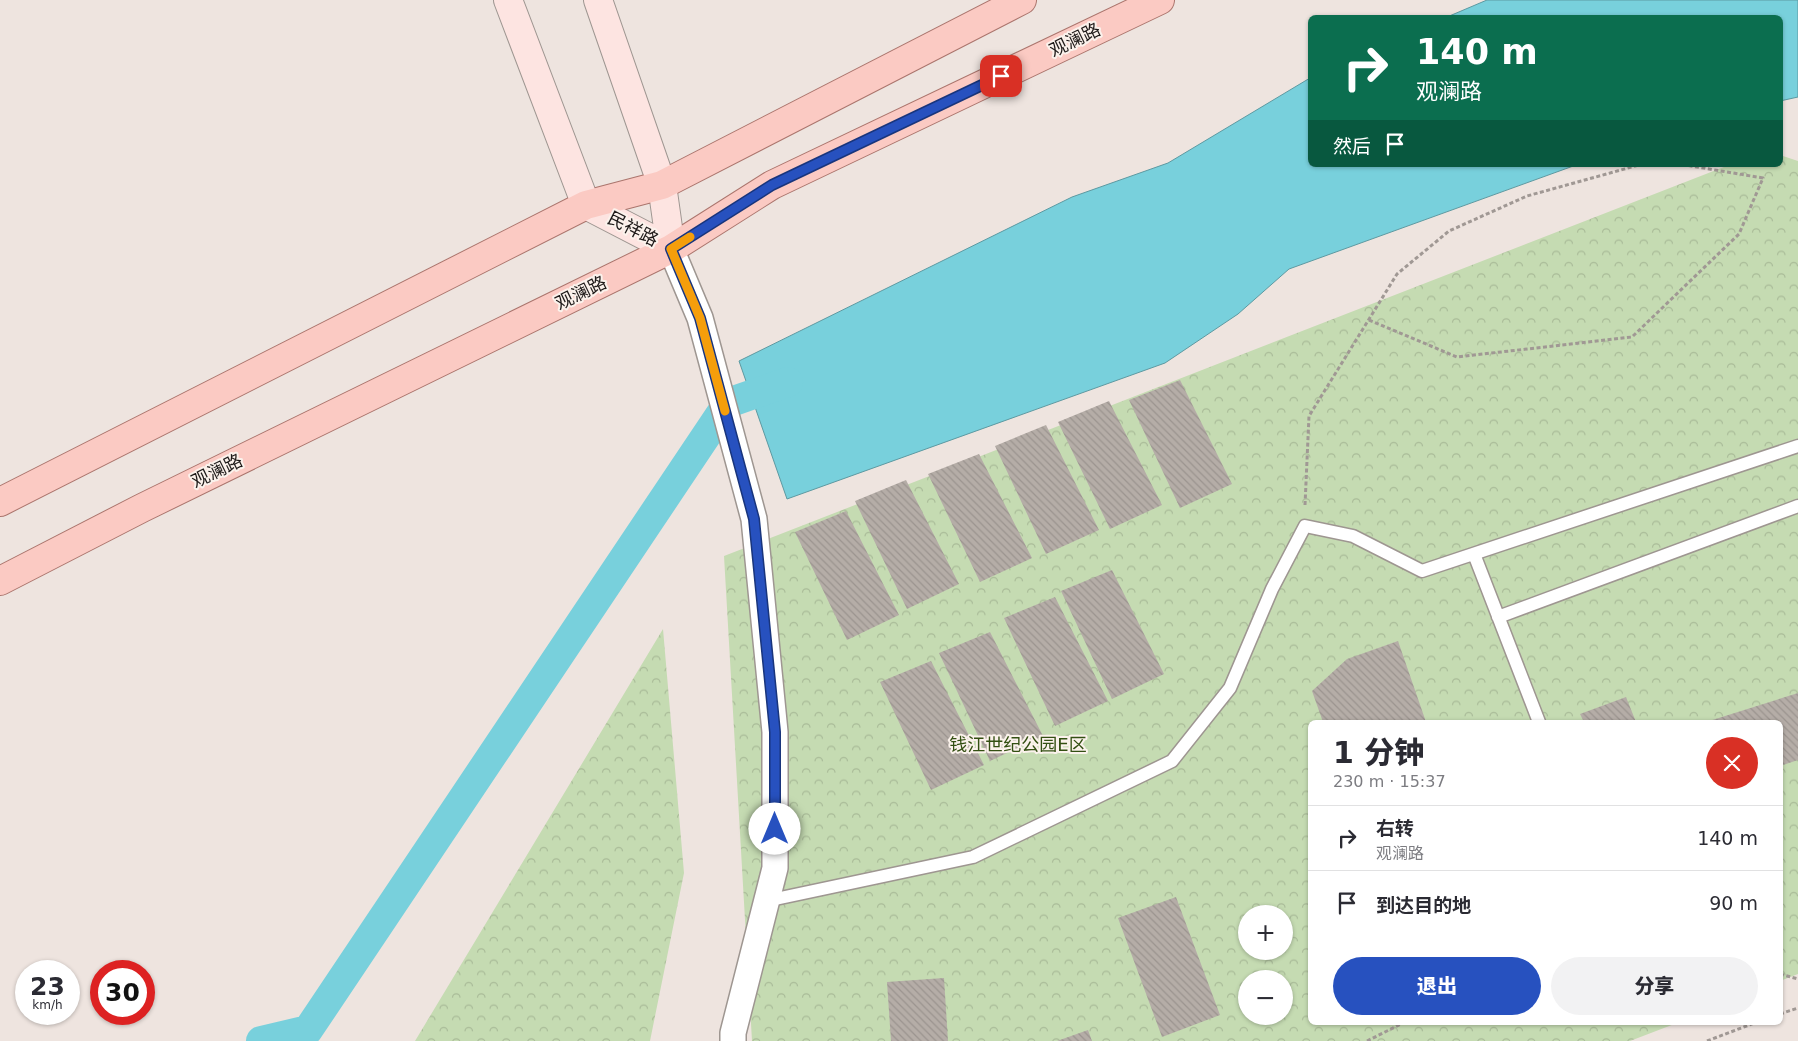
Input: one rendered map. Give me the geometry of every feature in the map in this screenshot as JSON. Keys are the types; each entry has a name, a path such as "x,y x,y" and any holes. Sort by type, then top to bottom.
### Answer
{"main road":[{"name":"民祥路","path":"508,0 586,206 671,249"},
{"name":"民祥路","path":"598,0 662,185 671,249"},
{"path":"0,502 586,206 662,185 1022,0"},
{"name":"观澜路","path":"0,581 142,508 671,249 772,185 1160,0"}],"street":[{"path":"671,249 700,318 754,519 775,732 775,868 732,1034 733,1041"}],"lane":[{"path":"766,901 973,857 1172,761 1230,688 1272,589 1305,526 1354,536 1422,571 1798,446"},
{"path":"1498,617 1798,506"},
{"path":"1474,554 1538,720"}],"path":[{"path":"1305,526 1308,416 1397,274 1449,231 1527,196 1631,167"},
{"path":"1369,320 1457,358 1632,337 1739,234 1763,178 1697,167"},
{"path":"1783,975 1798,979"},
{"path":"1783,1013 1798,1008"},
{"path":"1367,1041 1399,1025"},
{"path":"1706,1041 1749,1025"}],"green space":[{"name":"钱江世纪公园E区","path":"1783,156 1798,161 1798,974 1783,980 1783,720 1308,720 1308,1025 1672,1025 1630,1041 752,1041 724,556 1724,167 1783,167"},
{"path":"663,629 684,873 650,1041 415,1041"}],"water":[{"path":"1487,0 1798,0 1798,97 1783,100 1783,15 1452,15"},
{"path":"1308,79 1308,167 1570,167 1289,269 1238,314 1165,363 787,499 739,361 1072,197 1168,163"}],"building":[{"path":"1180,380 1232,484 1180,508 1129,400"},
{"path":"1109,401 1162,505 1110,529 1058,422"},
{"path":"1046,425 1099,530 1046,554 995,446"},
{"path":"979,454 1032,558 980,582 928,474"},
{"path":"906,480 959,584 907,609 855,501"},
{"path":"846,511 899,615 847,640 795,532"},
{"path":"1112,570 1164,674 1112,699 1061,591"},
{"path":"1055,597 1108,701 1055,726 1004,618"},
{"path":"990,632 1043,736 990,761 939,653"},
{"path":"1398,641 1425,720 1322,720 1312,691 1347,659"},
{"path":"931,661 984,765 931,790 880,682"},
{"path":"1798,693 1798,760 1783,765 1783,720 1712,720"},
{"path":"1626,697 1635,720 1583,720 1580,714"},
{"path":"1176,897 1220,1015 1162,1037 1118,918"},
{"path":"944,978 948,1041 891,1041 887,982"},
{"path":"1088,1030 1092,1041 1057,1041"}],"waterway":[{"path":"261,1041 308,1030 728,403 788,382"}],"slow traffic":[{"path":"690,237 671,249 700,318 725,411"}],"route":[{"path":"775,829 775,732 754,519 700,318 671,249 772,185 1001,76"}]}
